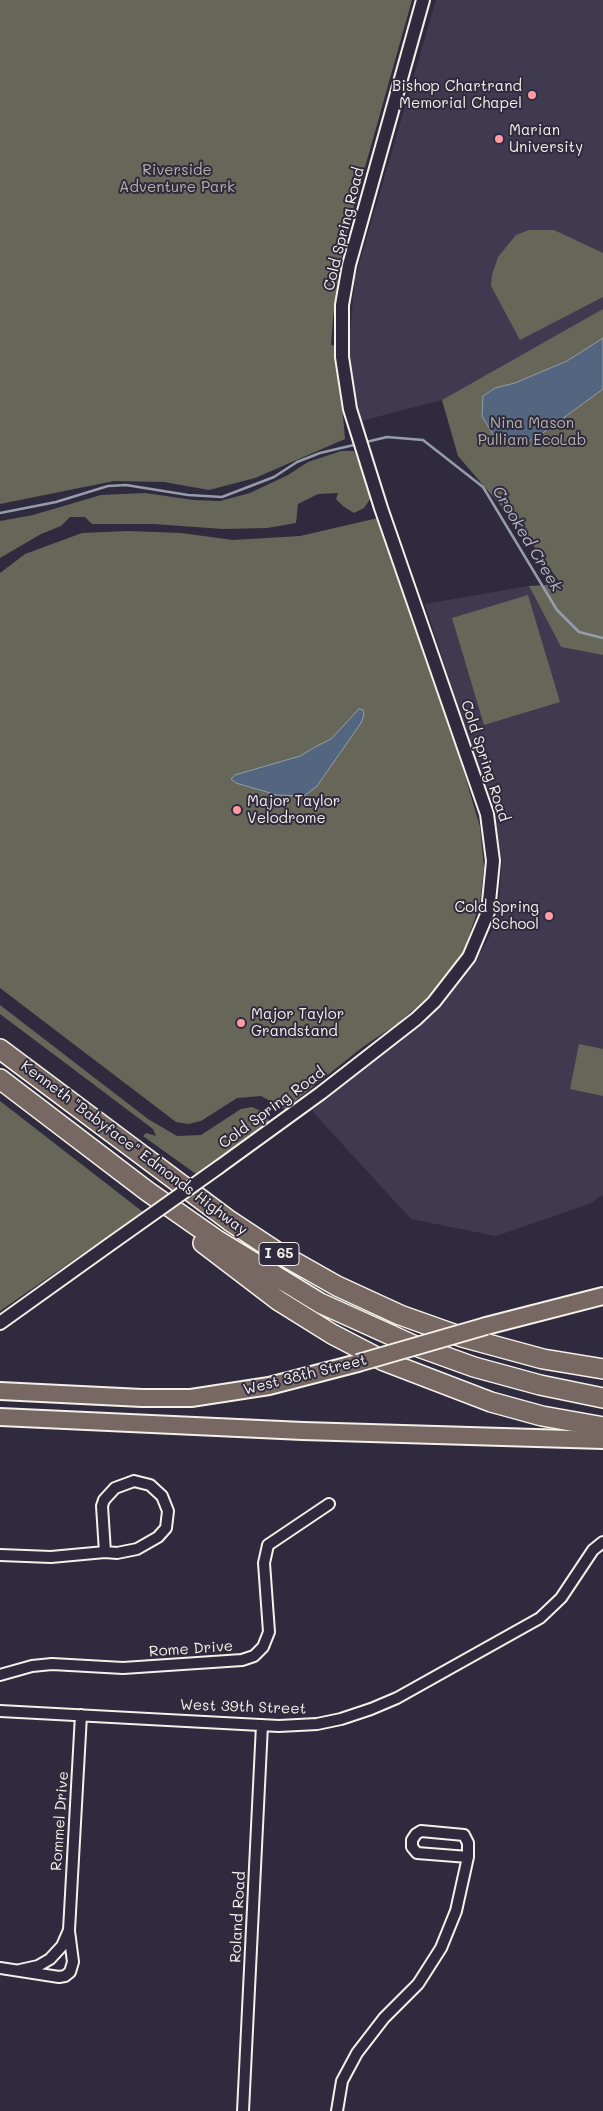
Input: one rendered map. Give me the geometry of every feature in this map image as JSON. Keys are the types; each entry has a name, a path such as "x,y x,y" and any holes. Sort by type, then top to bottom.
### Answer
{"highway":[{"name":"Kenneth \"Babyface\" Edmonds Highway","path":"0,1049 230,1221 277,1252 337,1286 400,1315 462,1338 543,1359 603,1369"},
{"name":"Kenneth \"Babyface\" Edmonds Highway","path":"0,1079 147,1191 267,1272 320,1303 366,1326 413,1345 498,1374 603,1398"},
{"path":"147,1191 215,1254 254,1283 305,1318 365,1351 412,1373 491,1402 542,1416 603,1427"}],"main road":[{"name":"West 38th Street","path":"0,1391 142,1398 191,1398 269,1386 603,1296"},
{"path":"0,1417 303,1431 603,1440"}],"street":[{"name":"Cold Spring Road","path":"0,1323 220,1167 321,1093 416,1019 434,1002 469,958 488,912 493,861 487,814 352,417 342,357 342,314 346,281 423,0"},
{"path":"0,1555 51,1557 105,1552 118,1553 137,1549 148,1544 164,1531 168,1519 167,1507 162,1496 153,1488 138,1482 130,1482 122,1484 109,1493 102,1506 105,1552"},
{"name":"Rome Drive","path":"0,1675 32,1666 52,1664 123,1668 242,1660 254,1656 263,1647 269,1632 264,1563 268,1545 329,1504"},
{"name":"West 39th Street","path":"0,1711 262,1725 296,1725 336,1720 371,1709 397,1698 547,1613 561,1598 593,1550 603,1542"},
{"name":"Rommel Drive","path":"20,1970 65,1976 72,1968 69,1930 81,1715"},
{"name":"Roland Road","path":"243,2111 262,1725"},
{"path":"337,2111 342,2081 351,2062 384,2018 418,1984 438,1953 456,1911 468,1858 468,1840 460,1833 422,1831 416,1834 412,1840 414,1851 422,1855 468,1858"},
{"name":"Rommel Drive","path":"20,1970 44,1963 60,1949 69,1930"},
{"path":"0,1968 20,1970"}],"shaded area":[{"name":"Marian University","path":"436,0 603,0 603,310 442,400 361,421 348,356 355,278"},
{"name":"Cold Spring School","path":"529,586 561,647 603,655 603,1195 589,1204 496,1236 411,1219 312,1111 441,1006 476,961 492,931 499,901 502,862 495,822 425,604"}],"green space":[{"name":"Riverside Adventure Park","path":"0,0 412,0 344,242 331,345 337,346 345,439 255,478 209,490 164,482 114,481 0,504"},
{"path":"529,230 554,230 603,253 603,297 520,340 491,286 492,275 498,257 516,235"},
{"name":"Nina Mason Pulliam EcoLab","path":"603,309 603,655 561,647 529,586 561,584 526,535 458,456 442,400"},
{"path":"341,451 354,451 362,470 365,471 372,496 364,508 354,513 336,499 338,493 318,494 298,504 296,523 267,528 223,529 154,524 92,524 85,517 70,517 61,526 41,534 0,558 0,521 33,515 101,495 145,493 193,500 220,501 250,493 288,475 308,462"},
{"name":"Major Taylor Velodrome","path":"378,518 453,735 480,827 484,867 480,903 464,951 436,990 397,1024 364,1046 285,1109 261,1096 237,1098 201,1121 188,1124 176,1122 0,988 0,573 25,554 82,533 128,531 181,533 233,540 300,536"},
{"path":"528,595 560,702 484,725 452,618"},
{"path":"0,1005 148,1119 177,1136 201,1135 241,1109 252,1107 266,1113 269,1122 196,1174 143,1136 146,1133 156,1136 153,1129 0,1014"},
{"path":"579,1044 603,1049 603,1096 570,1089"},
{"path":"0,1101 143,1212 0,1311"}],"water":[{"path":"603,338 603,389 536,438 512,447 494,436 482,416 483,396 495,388 515,383 567,361"},
{"path":"359,709 363,710 364,715 361,723 317,786 304,796 277,795 236,783 231,779 235,775 300,756 331,739"}],"waterway":[{"name":"Crooked Creek","path":"366,442 387,437 423,440 483,487 557,610 579,632 603,638"},
{"name":"Crooked Creek","path":"0,513 56,502 108,486 126,485 188,495 222,497 274,477 297,462 320,453 358,444"}],"place":[{"name":"Bishop Chartrand Memorial Chapel","path":"532,95"},
{"name":"Marian University","path":"499,139"},
{"name":"Major Taylor Velodrome","path":"237,810"},
{"name":"Cold Spring School","path":"549,916"},
{"name":"Major Taylor Grandstand","path":"241,1023"}]}
